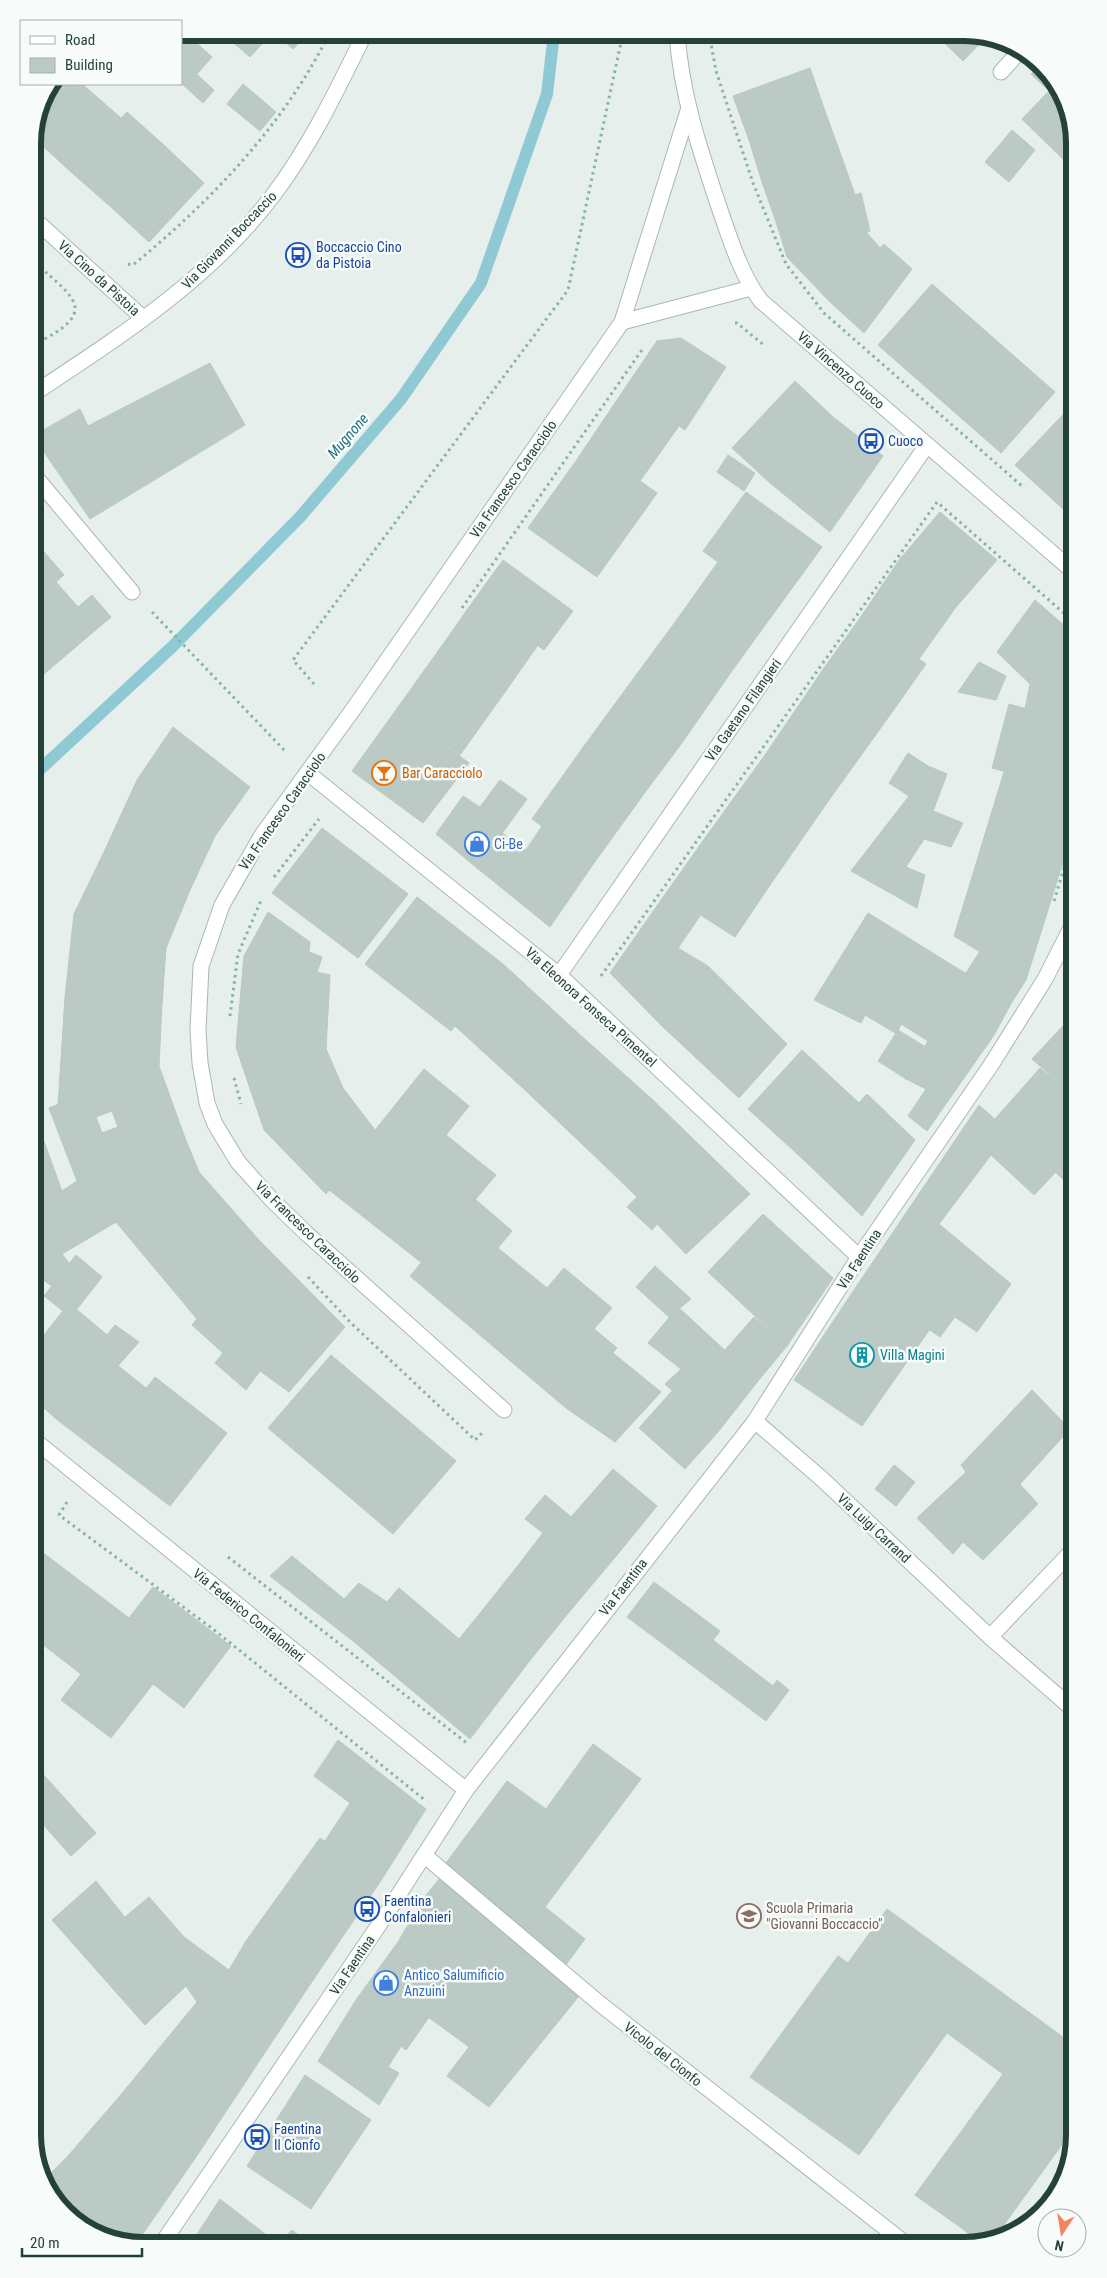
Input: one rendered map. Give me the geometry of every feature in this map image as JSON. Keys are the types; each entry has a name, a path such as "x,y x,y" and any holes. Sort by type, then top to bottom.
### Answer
{"street":[{"name":"Via Giovanni Boccaccio","path":"41,388 172,299 225,248 273,196 316,128 360,41"},
{"name":"Via Francesco Caracciolo","path":"504,1410 272,1200 238,1162 215,1124 207,1103 200,1063 198,1030 199,980 206,948 222,905 245,860 276,814 308,773 622,322 688,111 678,41"},
{"path":"1001,72 1016,56"},
{"name":"Via Vincenzo Cuoco","path":"688,111 727,229 751,288 761,301 1066,565"},
{"name":"Via Cino da Pistoia","path":"41,225 142,318"},
{"path":"622,322 751,288"},
{"name":"Via Gaetano Filangieri","path":"559,975 927,445"},
{"path":"41,484 132,592"},
{"name":"Via Eleonora Fonseca Pimentel","path":"308,773 559,975 859,1257"},
{"name":"Via Faentina","path":"167,2237 248,2120 466,1790 755,1421 859,1257 992,1065 1045,979 1066,938"},
{"name":"Via Luigi Carrand","path":"755,1421 822,1479 990,1637 1066,1703"},
{"name":"Via Federico Confalonieri","path":"41,1445 466,1790"},
{"path":"990,1637 1066,1557"},
{"name":"Vicolo del Cionfo","path":"424,1856 599,2003 896,2237"}],"path":[{"path":"133,265 228,178 288,103 319,55 326,41"},
{"path":"314,684 294,660 568,290 621,41"},
{"path":"710,41 716,71 753,183 786,264 824,313 1023,486"},
{"path":"41,268 71,295 76,309 74,317 58,333 41,341"},
{"path":"729,324 738,323 767,348"},
{"path":"456,616 649,340"},
{"path":"601,976 937,502 1066,615"},
{"path":"132,592 308,773"},
{"path":"273,878 320,818"},
{"path":"230,1018 238,954 264,894"},
{"path":"233,1072 242,1108"},
{"path":"306,1274 352,1323 475,1440 504,1410"},
{"path":"41,1410 48,1416"},
{"path":"70,1498 59,1515 212,1629 428,1803"},
{"path":"228,1556 474,1748"}],"building":[{"path":"182,41 188,41 182,47"},
{"path":"188,41 194,41 212,57 197,74 182,61 182,47"},
{"path":"231,41 265,41 250,57"},
{"path":"284,41 300,41 293,49"},
{"path":"942,41 981,43 963,61"},
{"path":"182,61 214,90 203,103 182,84"},
{"path":"810,68 826,114 749,140 733,96"},
{"path":"1035,70 1045,81 1058,104 1066,137 1066,162 1022,119 1049,91 1031,74"},
{"path":"243,84 276,112 260,131 227,104"},
{"path":"60,85 71,85 46,114 55,92"},
{"path":"71,85 83,85 121,118 71,172 41,144 46,114"},
{"path":"127,112 165,146 111,207 71,172"},
{"path":"826,114 841,155 762,182 749,140"},
{"path":"1012,130 1035,150 1009,182 985,162"},
{"path":"165,146 204,183 149,242 111,207"},
{"path":"841,155 855,195 776,222 762,182"},
{"path":"861,193 870,231 787,257 776,222"},
{"path":"866,232 880,248 829,301 787,257"},
{"path":"884,244 912,269 864,333 829,301"},
{"path":"932,284 1055,392 1001,453 878,345"},
{"path":"681,338 726,367 685,430 625,388 657,341"},
{"path":"210,363 245,425 90,519 41,448 41,431 80,409 88,426"},
{"path":"795,381 833,417 770,483 732,448"},
{"path":"625,388 679,426 640,481 657,493 645,510 576,461"},
{"path":"1066,411 1066,512 1015,465"},
{"path":"833,417 883,456 830,532 770,483"},
{"path":"728,455 755,473 744,491 717,472"},
{"path":"576,461 645,510 597,577 528,528"},
{"path":"746,492 822,547 779,606 703,551"},
{"path":"940,512 997,560 956,607 900,559"},
{"path":"41,548 64,575 41,595"},
{"path":"900,559 956,607 919,659 860,618"},
{"path":"503,560 573,611 544,650 474,600"},
{"path":"718,562 779,606 734,668 673,625"},
{"path":"56,582 78,607 92,595 111,617 41,676 41,595"},
{"path":"474,600 538,645 505,692 441,647"},
{"path":"1035,600 1066,627 1066,720 1025,709 1030,684 997,652"},
{"path":"860,618 926,664 890,715 824,668"},
{"path":"673,625 734,668 679,747 617,701"},
{"path":"441,647 505,692 460,755 396,710"},
{"path":"979,662 1006,676 996,700 958,692"},
{"path":"824,668 890,715 829,800 765,755"},
{"path":"617,701 679,747 646,791 584,746"},
{"path":"1009,704 1066,720 1066,789 992,768"},
{"path":"396,710 469,763 423,823 352,771"},
{"path":"173,727 250,787 215,836 190,890 105,850 137,780"},
{"path":"584,746 646,791 594,863 532,819"},
{"path":"908,753 928,766 909,796 889,783"},
{"path":"765,755 829,800 770,885 705,838"},
{"path":"928,766 947,774 933,811 909,796"},
{"path":"1004,772 1066,789 1066,852 1026,980 954,936"},
{"path":"500,780 527,799 477,868 436,834 463,796 480,807"},
{"path":"909,796 933,811 963,823 951,847 924,839 906,867 925,875 917,908 851,871"},
{"path":"542,826 594,863 550,927 477,868 502,833 526,850"},
{"path":"322,828 408,894 358,958 272,893"},
{"path":"705,838 770,885 735,937 666,893"},
{"path":"105,850 190,890 166,948 74,914"},
{"path":"666,893 700,916 678,948 708,966 663,1027 610,973"},
{"path":"417,897 503,964 451,1031 365,964"},
{"path":"268,912 310,942 309,952 322,957 317,973 244,956"},
{"path":"868,913 1012,1002 994,1035 927,1131 908,1116 926,1089 906,1079 928,1041 901,1024 897,1034 865,1015 861,1023 814,1000"},
{"path":"74,914 166,948 162,1004 65,997"},
{"path":"980,951 1026,980 1012,1002 966,973"},
{"path":"244,956 330,975 326,1049 343,1088 375,1130 326,1194 264,1130 236,1047"},
{"path":"503,964 578,1033 525,1090 455,1026"},
{"path":"708,966 787,1044 739,1098 663,1027"},
{"path":"65,997 162,1004 159,1066 58,1105"},
{"path":"1066,1023 1066,1088 1032,1059"},
{"path":"898,1030 924,1046 906,1079 878,1061"},
{"path":"578,1033 653,1100 601,1162 525,1090"},
{"path":"802,1050 859,1103 805,1161 748,1109"},
{"path":"159,1066 185,1138 77,1181 49,1108","holes":["112,1111 118,1127 102,1133 96,1117"]},
{"path":"1040,1068 1066,1089 1066,1182 995,1119"},
{"path":"424,1069 469,1106 446,1135 496,1175 422,1263 328,1189"},
{"path":"867,1094 915,1140 862,1216 805,1161"},
{"path":"653,1100 750,1194 686,1254 657,1224 652,1230 627,1207 637,1197 601,1162"},
{"path":"979,1105 1055,1173 1034,1195 991,1155 939,1224 1011,1284 977,1332 955,1317 940,1337 860,1281"},
{"path":"41,1137 62,1191 41,1198"},
{"path":"185,1138 199,1172 111,1216 92,1175"},
{"path":"199,1172 258,1239 197,1319 111,1216"},
{"path":"92,1175 111,1216 116,1222 62,1254 69,1263 52,1286 41,1278 41,1198 62,1191 77,1181"},
{"path":"475,1199 512,1231 498,1248 547,1288 564,1268 612,1308 594,1329 617,1348 566,1408 410,1276"},
{"path":"763,1214 833,1278 787,1346 708,1272"},
{"path":"258,1239 345,1327 289,1392 260,1371 246,1390 215,1363 223,1353 192,1325"},
{"path":"76,1255 102,1277 77,1309 69,1303 63,1311 44,1296"},
{"path":"655,1266 691,1299 669,1317 636,1287"},
{"name":"Villa Magini","path":"860,1281 930,1329 862,1426 794,1380"},
{"path":"69,1303 107,1335 115,1325 139,1342 109,1376 96,1366 55,1418 41,1405 41,1339"},
{"path":"678,1307 758,1381 718,1432 665,1384 681,1369 648,1343"},
{"path":"754,1317 787,1346 758,1381 725,1350"},
{"path":"613,1353 661,1392 615,1442 566,1408"},
{"path":"331,1355 456,1461 393,1534 268,1428"},
{"path":"117,1365 146,1388 98,1451 55,1418 96,1366 109,1376"},
{"path":"155,1377 227,1433 170,1506 98,1451"},
{"path":"1032,1390 1066,1425 1066,1433 1020,1484 982,1443"},
{"path":"672,1391 718,1432 685,1469 639,1428"},
{"path":"982,1443 1038,1504 983,1560 963,1542 953,1554 917,1518 966,1472 961,1465"},
{"path":"894,1465 915,1482 896,1506 875,1489"},
{"path":"613,1469 657,1506 617,1555 571,1517"},
{"path":"545,1495 617,1555 570,1611 516,1568 543,1533 525,1519"},
{"path":"42,1552 129,1618 153,1587 231,1646 184,1708 153,1684 111,1738 61,1700 81,1674 41,1643"},
{"path":"292,1556 344,1599 359,1583 387,1602 353,1641 270,1576"},
{"path":"516,1568 570,1611 531,1659 477,1617"},
{"path":"654,1582 720,1631 713,1640 773,1686 777,1680 789,1690 766,1721 627,1617"},
{"path":"399,1588 459,1639 477,1617 531,1659 470,1739 353,1641"},
{"path":"338,1740 426,1809 382,1879 325,1841 350,1803 314,1776"},
{"path":"593,1744 641,1779 545,1907 585,1939 565,1966 443,1867 507,1781 546,1809"},
{"path":"41,1772 96,1833 71,1856 41,1822"},
{"path":"320,1838 382,1879 309,1986 246,1941"},
{"path":"440,1878 527,1949 511,1968 424,1898"},
{"path":"96,1881 162,1964 186,1986 145,2025 52,1920"},
{"path":"149,1897 184,1937 162,1964 125,1917"},
{"path":"424,1898 481,1944 454,1981 398,1942"},
{"path":"887,1909 1066,2039 1066,2139 1000,2230 973,2236 915,2195 1003,2074 947,2033 859,2155 750,2077 838,1956 848,1963"},
{"path":"184,1937 229,1970 246,1941 309,1986 262,2057 197,2002 186,1986 162,1964"},
{"path":"398,1942 454,1981 416,2036 356,2000"},
{"path":"481,1944 511,1968 527,1949 579,1996 489,2107 447,2076 469,2047 461,2041 485,2004 454,1981"},
{"path":"454,1981 485,2004 461,2041 428,2017"},
{"path":"356,2000 416,2036 406,2050 401,2046 388,2067 399,2073 379,2105 318,2061"},
{"path":"197,2002 262,2057 196,2157 119,2097"},
{"path":"305,2075 371,2120 311,2209 247,2166"},
{"path":"119,2097 196,2157 158,2212 111,2178 98,2191 67,2157"},
{"path":"67,2157 98,2191 111,2178 158,2212 141,2237 111,2231 98,2226 76,2211 55,2186 49,2175"},
{"path":"220,2199 269,2237 195,2237"},
{"path":"292,2230 301,2237 285,2237"}],"waterway":[{"name":"Mugnone","path":"41,769 172,647 300,517 401,399 481,283 547,94 553,41"}],"place":[{"name":"Boccaccio Cino da Pistoia","path":"298,255"},
{"name":"Cuoco","path":"871,441"},
{"name":"Bar Caracciolo","path":"384,773"},
{"name":"Ci-Be","path":"477,844"},
{"name":"Villa Magini","path":"862,1355"},
{"name":"Faentina Confalonieri","path":"367,1909"},
{"name":"Scuola Primaria \"Giovanni Boccaccio\"","path":"749,1916"},
{"name":"Antico Salumificio Anzuini","path":"386,1983"},
{"name":"Faentina Il Cionfo","path":"257,2137"}]}
